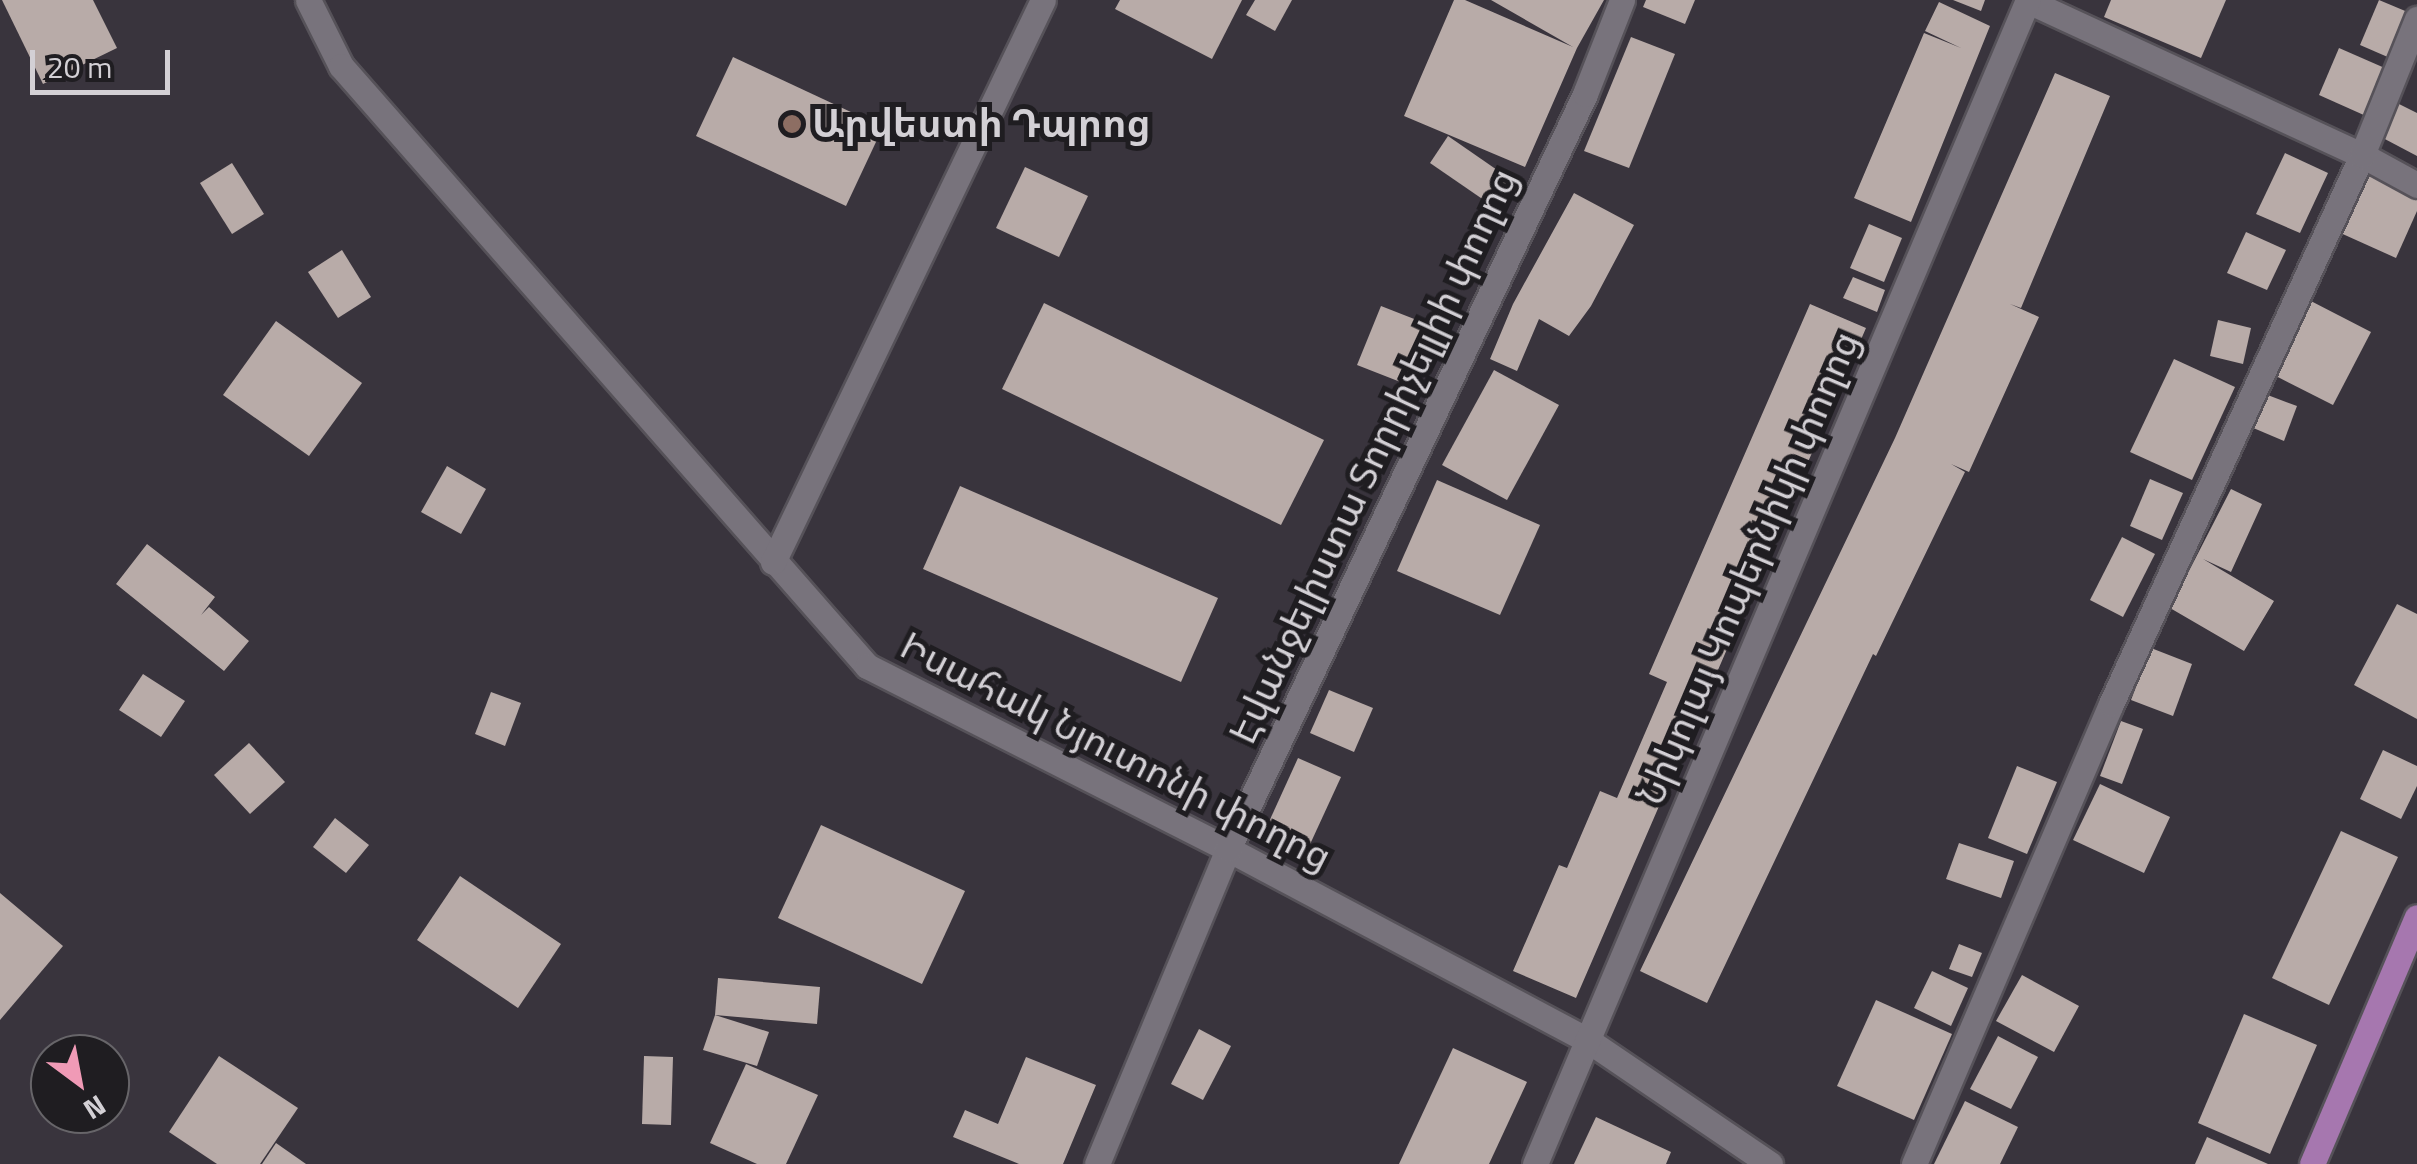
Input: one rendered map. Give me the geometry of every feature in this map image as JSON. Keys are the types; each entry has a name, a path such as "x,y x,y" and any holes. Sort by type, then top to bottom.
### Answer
{"main road":[{"path":"2312,1164 2417,917"}],"street":[{"name":"Իսահակ Նյուտոնի փողոց","path":"308,0 341,66 867,666 1228,849 1589,1040 1770,1164"},
{"path":"773,562 1043,0"},
{"name":"Էվանջելիստա Տորրիչելլիի փողոց","path":"1097,1164 1228,849 1585,94 1622,0"},
{"path":"2028,1 2362,155 2417,185"},
{"name":"Նիկոլայ Կոպերնիկի փողոց","path":"1535,1164 2028,1"},
{"path":"1914,1164 2111,704 2362,155 2417,18"}],"building":[{"path":"2,0 93,0 117,48 43,84"},
{"path":"1120,0 1242,0 1212,59 1115,9"},
{"path":"1255,0 1292,0 1275,31 1246,15"},
{"path":"1454,0 1465,0 1573,47 1491,0 1604,0 1577,48 1525,167 1404,116"},
{"path":"1646,0 1695,0 1685,24 1643,7"},
{"path":"1953,0 1985,0 1981,11"},
{"path":"2111,0 2226,0 2201,58 2104,17"},
{"path":"2379,0 2410,13 2390,58 2360,45"},
{"path":"1939,2 1990,26 1911,222 1854,198 1924,33 1961,48 1925,31"},
{"path":"1631,37 1675,54 1629,168 1584,151"},
{"path":"2339,48 2387,69 2366,116 2319,95"},
{"path":"733,57 883,127 846,206 696,136"},
{"path":"2055,73 2110,96 2021,308 2010,304 2039,317 1969,472 1951,464 1965,472 1876,656 1873,654 1707,1003 1640,971 1895,438"},
{"path":"2399,104 2417,113 2417,156 2381,137"},
{"path":"1448,136 1513,181 1494,207 1430,163"},
{"path":"2285,153 2328,173 2300,233 2256,214"},
{"path":"232,163 264,214 232,234 200,183"},
{"path":"1025,167 1088,196 1059,257 996,228"},
{"path":"2363,173 2417,196 2417,211 2396,258 2336,231"},
{"path":"1574,193 1634,225 1591,306 1569,336 1539,319 1517,371 1490,359 1513,304"},
{"path":"1869,224 1902,238 1884,282 1850,268"},
{"path":"2246,232 2286,250 2267,290 2227,273"},
{"path":"342,250 371,297 338,318 308,272"},
{"path":"1853,277 1885,290 1877,312 1843,298"},
{"path":"2307,299 2371,332 2333,405 2270,373"},
{"path":"1044,303 1324,440 1281,525 1002,389"},
{"path":"1810,304 1866,328 1576,998 1513,971 1559,865 1567,868 1600,791 1617,798 1667,682 1649,674"},
{"path":"1381,306 1427,324 1403,383 1357,365"},
{"path":"2218,320 2251,328 2243,364 2210,356"},
{"path":"276,321 362,383 309,456 223,395"},
{"path":"2174,359 2235,387 2192,480 2130,452"},
{"path":"1494,370 1559,405 1507,500 1442,465"},
{"path":"2265,394 2297,406 2284,441 2251,427"},
{"path":"447,466 486,489 461,534 421,512"},
{"path":"2150,479 2183,493 2162,540 2130,526"},
{"path":"1437,480 1540,525 1500,615 1397,571"},
{"path":"960,486 1218,598 1181,682 923,569"},
{"path":"2231,489 2262,504 2231,572 2203,559 2274,601 2244,651 2170,608"},
{"path":"2122,537 2155,554 2123,617 2090,600"},
{"path":"147,544 215,597 201,615 209,607 249,641 224,671 116,584"},
{"path":"2397,604 2417,614 2417,719 2354,685"},
{"path":"2151,648 2192,664 2173,716 2131,700"},
{"path":"143,674 185,701 161,737 119,710"},
{"path":"1329,690 1373,708 1354,752 1310,733"},
{"path":"491,692 521,703 505,746 475,734"},
{"path":"2121,721 2143,729 2122,784 2100,776"},
{"path":"249,743 285,782 250,814 214,775"},
{"path":"2383,750 2417,766 2417,786 2401,819 2360,799"},
{"path":"1298,758 1341,777 1306,853 1263,835"},
{"path":"2017,766 2057,782 2027,854 1988,838"},
{"path":"2100,784 2170,817 2144,873 2073,840"},
{"path":"335,818 369,845 346,873 313,847"},
{"path":"821,825 965,891 922,984 778,918"},
{"path":"2341,831 2398,857 2329,1005 2272,978"},
{"path":"1959,843 2014,861 2001,898 1946,879"},
{"path":"460,876 561,944 518,1008 417,940"},
{"path":"0,893 63,946 0,1020"},
{"path":"1959,944 1982,953 1972,977 1949,969"},
{"path":"1932,971 1968,988 1951,1026 1914,1008"},
{"path":"2022,975 2079,1006 2054,1052 1996,1021"},
{"path":"718,978 820,987 817,1024 715,1015"},
{"path":"1876,1000 1952,1034 1914,1120 1837,1086"},
{"path":"2244,1014 2317,1045 2270,1154 2198,1123"},
{"path":"715,1015 769,1032 757,1066 703,1050"},
{"path":"1199,1029 1231,1046 1203,1100 1171,1084"},
{"path":"1998,1036 2038,1057 2011,1109 1970,1089"},
{"path":"1453,1048 1527,1082 1489,1164 1399,1164"},
{"path":"219,1056 298,1108 260,1164 217,1164 169,1132"},
{"path":"644,1056 673,1057 671,1125 642,1124"},
{"path":"1026,1057 1096,1085 1063,1164 1019,1164 953,1137 965,1110 998,1124"},
{"path":"746,1064 818,1095 786,1164 757,1164 710,1143"},
{"path":"1965,1101 2018,1127 2000,1164 1934,1164"},
{"path":"1596,1117 1671,1152 1666,1164 1574,1164"},
{"path":"2207,1137 2268,1164 2195,1164"},
{"path":"276,1143 306,1164 262,1164"}],"place":[{"name":"Արվեստի Դպրոց","path":"792,124"}]}
